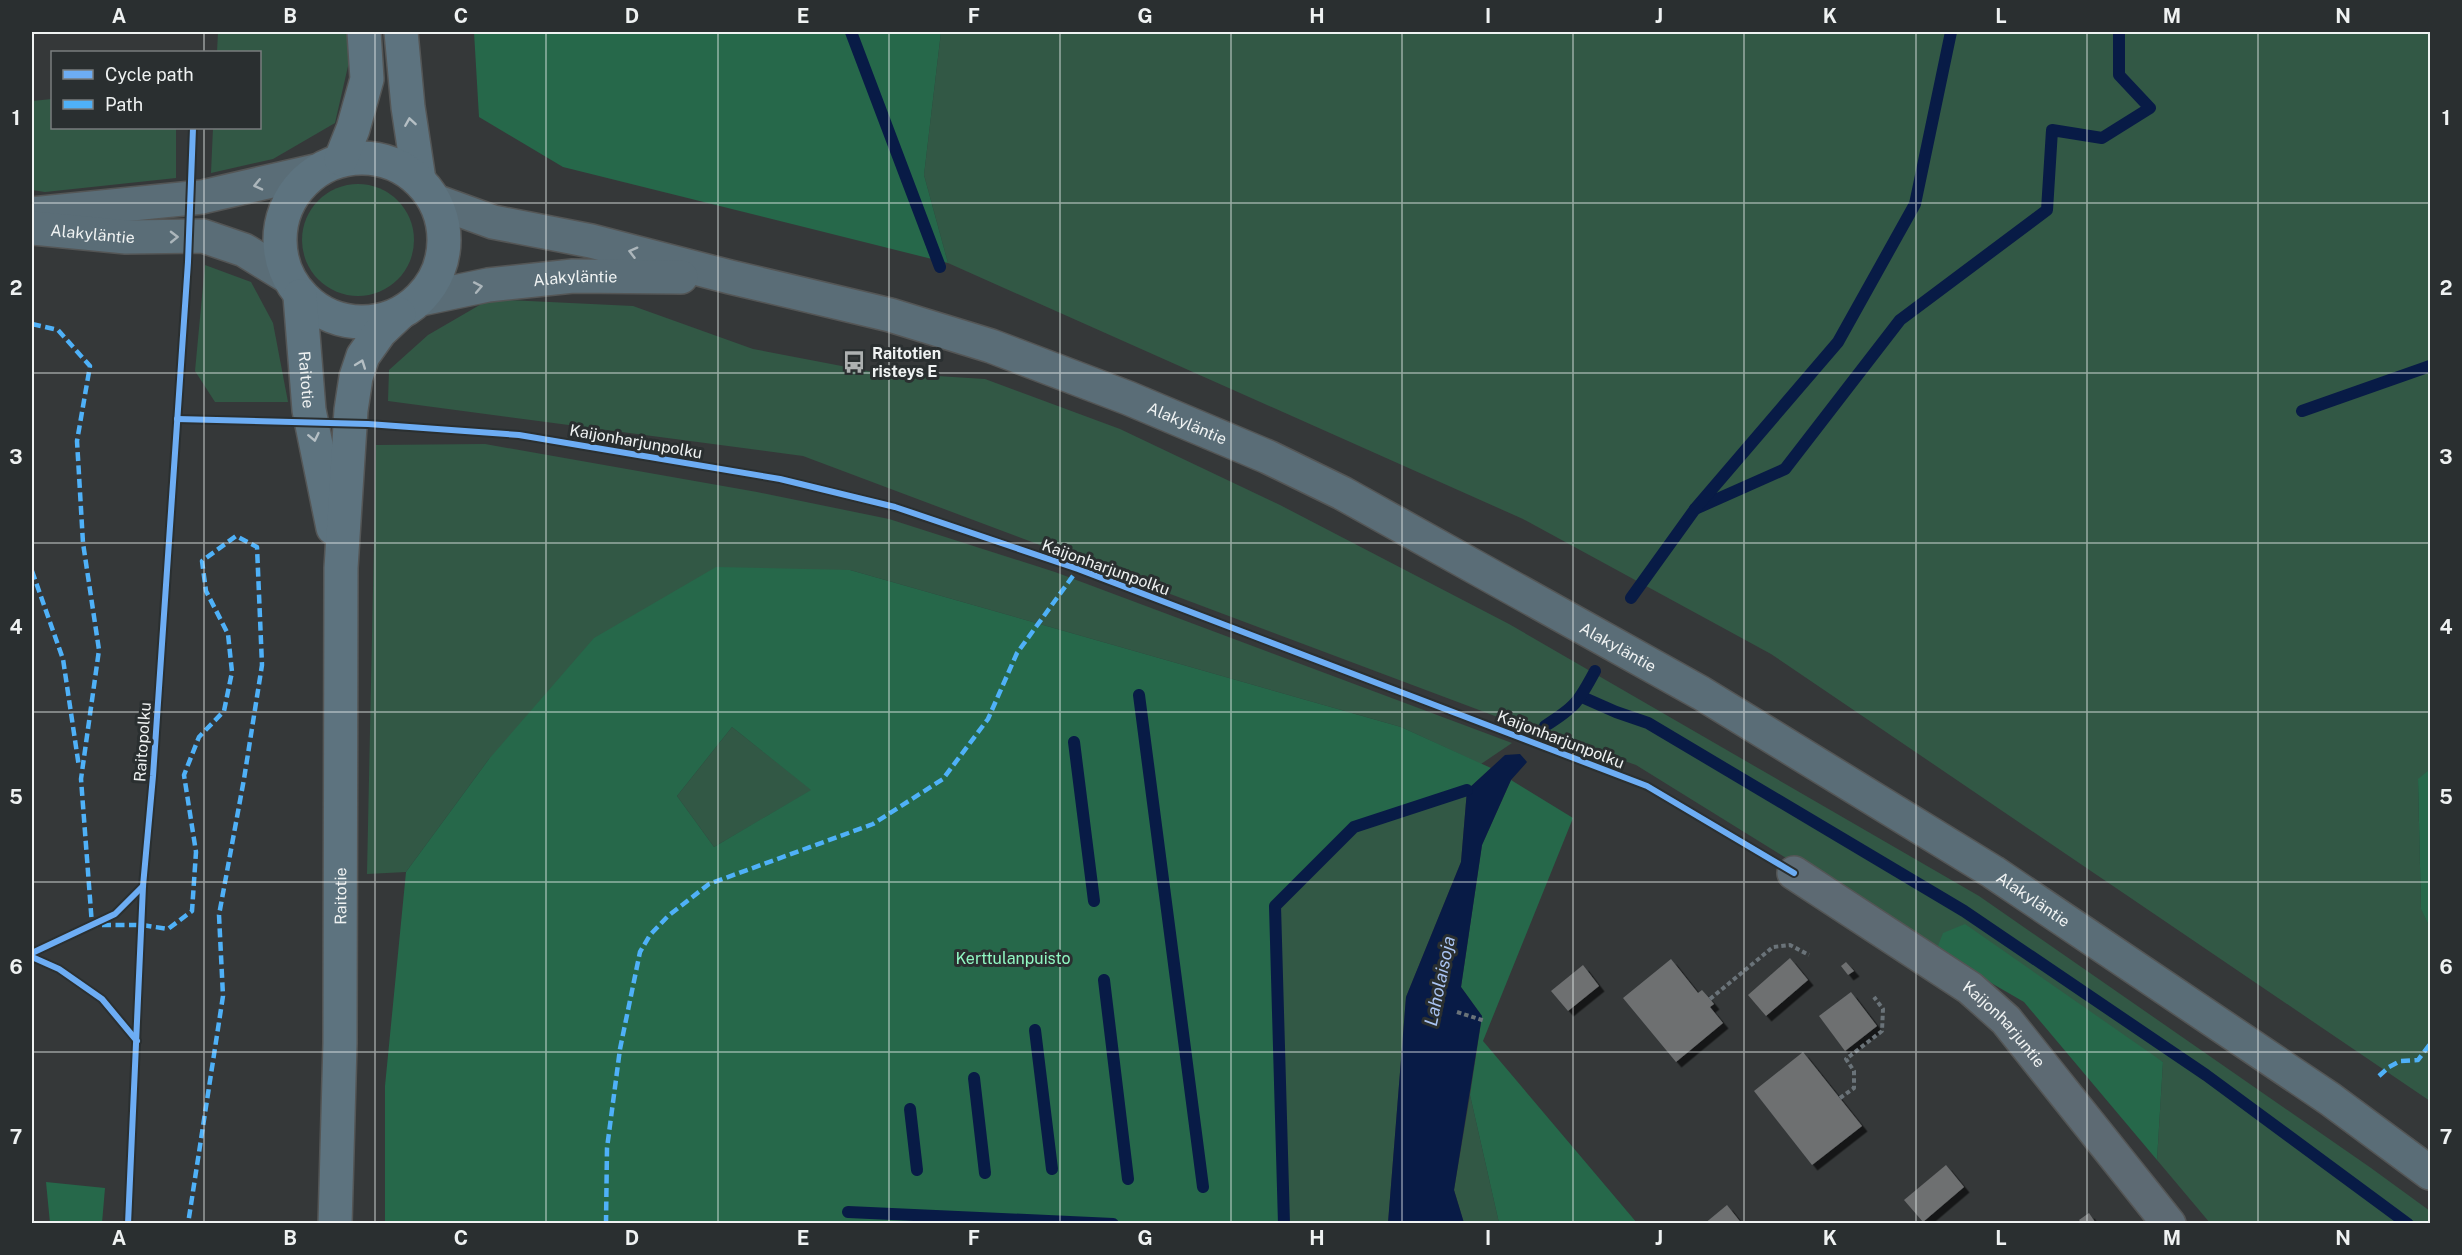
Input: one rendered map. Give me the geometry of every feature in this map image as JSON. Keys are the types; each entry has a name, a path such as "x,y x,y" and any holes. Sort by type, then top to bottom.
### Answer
{"main road":[{"path":"364,32 367,79 353,129 328,165 294,192 281,219 279,249 294,286 321,312 347,321 373,322 410,306 436,277 444,252 444,226 427,190 408,106 401,32"},
{"path":"328,165 369,157 396,164 427,190"},
{"name":"Alakyläntie","path":"32,214 202,197 328,165"},
{"name":"Alakyläntie","path":"427,190 493,222 591,241 890,315 991,346 1139,403 1268,457 1342,493 1701,693 1993,872 2330,1099 2430,1173"},
{"name":"Alakyläntie","path":"32,228 126,237 203,236 244,250 294,286"},
{"name":"Alakyläntie","path":"410,306 488,285 573,276 730,277"},
{"name":"Raitotie","path":"294,286 309,410 341,568"},
{"name":"Raitotie","path":"335,1224 340,1043 341,568 351,410 356,377 363,356 380,332 410,306"}],"street":[{"name":"Kaijonharjuntie","path":"1794,873 1970,988 2006,1020 2169,1224"}],"path":[{"path":"1710,999 1773,947 1790,945 1809,955"},
{"path":"1840,1098 1854,1088 1854,1071 1846,1059 1882,1031 1883,1009 1874,996"},
{"path":"1457,1012 1485,1021"}],"green space":[{"path":"218,32 354,32 335,123 273,159 211,173 213,129 261,129 261,51 217,51"},
{"path":"474,32 941,32 924,175 948,263 563,167 479,117"},
{"path":"941,32 2430,32 2430,769 2418,780 2421,908 2430,928 2430,1101 1771,654 1523,519 948,263 924,175"},
{"path":"51,99 51,129 176,129 176,178 45,192 32,190 32,101"},
{"path":"358,184 380,188 398,200 410,218 414,240 410,262 398,280 380,292 358,296 336,292 318,280 306,262 302,240 306,218 318,200 336,188"},
{"path":"205,265 251,282 273,323 288,402 215,402 195,371"},
{"path":"490,299 633,306 753,349 873,372 985,379 1120,429 1280,505 1509,624 1979,896 2371,1168 2430,1211 2430,1223 2210,1223 2157,1160 2163,1062 1936,951 1636,765 1495,716 803,456 388,401 389,370 428,335"},
{"path":"485,444 757,492 889,519 1055,572 1512,743 1481,764 1401,727 850,570 489,759 406,872 367,874 376,445"},
{"name":"Kerttulanpuisto","path":"716,567 850,570 1401,727 1491,768 1467,790 1354,827 1275,906 1284,1223 385,1223 385,1086 406,872 489,759 594,638","holes":["732,727 811,790 714,847 677,796"]},
{"path":"732,727 812,790 714,847 677,796"},
{"path":"2430,769 2430,928 2421,909 2418,779"},
{"path":"1511,780 1573,818 1483,1041 1637,1223 1499,1223 1470,1095 1482,1016 1461,987 1482,845"},
{"path":"1467,790 1461,862 1406,997 1388,1223 1284,1223 1275,906 1354,827"},
{"path":"1965,924 2163,1062 2157,1160 2024,1002 1936,951 1943,933"},
{"path":"1470,1095 1499,1223 1464,1223 1454,1190"},
{"path":"46,1182 105,1188 102,1223 50,1223"}],"water":[{"name":"Laholaisoja","path":"1520,754 1527,762 1511,780 1482,845 1461,987 1482,1016 1454,1190 1464,1223 1388,1223 1406,997 1461,862 1467,790 1505,755"}],"building":[{"path":"1790,958 1808,980 1766,1016 1748,995"},
{"path":"1671,959 1698,993 1702,990 1710,999 1714,1004 1710,1007 1723,1023 1676,1062 1623,998"},
{"path":"1846,962 1854,971 1848,975 1841,966"},
{"path":"1583,965 1599,986 1568,1011 1551,991"},
{"path":"1851,992 1877,1026 1845,1051 1819,1016"},
{"path":"1803,1052 1862,1126 1812,1165 1754,1091"},
{"path":"1946,1165 1964,1187 1923,1222 1904,1200"},
{"path":"1727,1205 1742,1224 1704,1224"},
{"path":"2089,1213 2095,1222 2082,1224 2079,1220"}],"waterway":[{"path":"851,32 940,267"},
{"path":"1631,598 1695,509 1838,342 1915,204 1951,32"},
{"path":"1695,509 1785,469 1900,320 2047,210 2052,130 2102,138 2150,108 2119,75 2119,32"},
{"path":"2302,411 2430,366"},
{"path":"1545,726 1575,703 1595,671"},
{"path":"1139,695 1203,1187"},
{"path":"1582,697 1648,723 1964,911 2206,1075 2408,1224"},
{"path":"1074,742 1094,901"},
{"path":"1284,1224 1275,906 1354,827 1467,790"},
{"path":"1104,980 1128,1179"},
{"path":"1035,1030 1052,1169"},
{"path":"974,1078 985,1173"},
{"path":"910,1109 917,1170"},
{"path":"848,1212 1113,1224"}],"marked path":[{"path":"32,324 58,330 90,366 77,441 83,543 99,650 81,779 92,925 142,925 168,929 192,911 196,852 184,775 199,737 224,711 232,672 228,634 206,591 202,561 236,536 257,547 262,665 219,915 223,996 188,1224"},
{"path":"606,1224 607,1148 620,1049 640,952 650,935 668,916 709,884 873,824 943,779 988,719 1017,653 1078,569"},
{"path":"32,571 63,659 79,767"},
{"path":"2379,1076 2400,1061 2418,1060 2430,1044"}],"cycle path":[{"name":"Raitopolku","path":"128,1224 143,886 153,776 188,262 193,129"},
{"name":"Kaijonharjunpolku","path":"177,419 368,424 519,435 780,479 895,507 1078,569 1647,786 1794,873"},
{"path":"32,953 115,914 143,886"},
{"path":"32,957 59,969 102,999 137,1041"}],"place":[{"name":"Raitotien risteys E","path":"854,362"}]}
